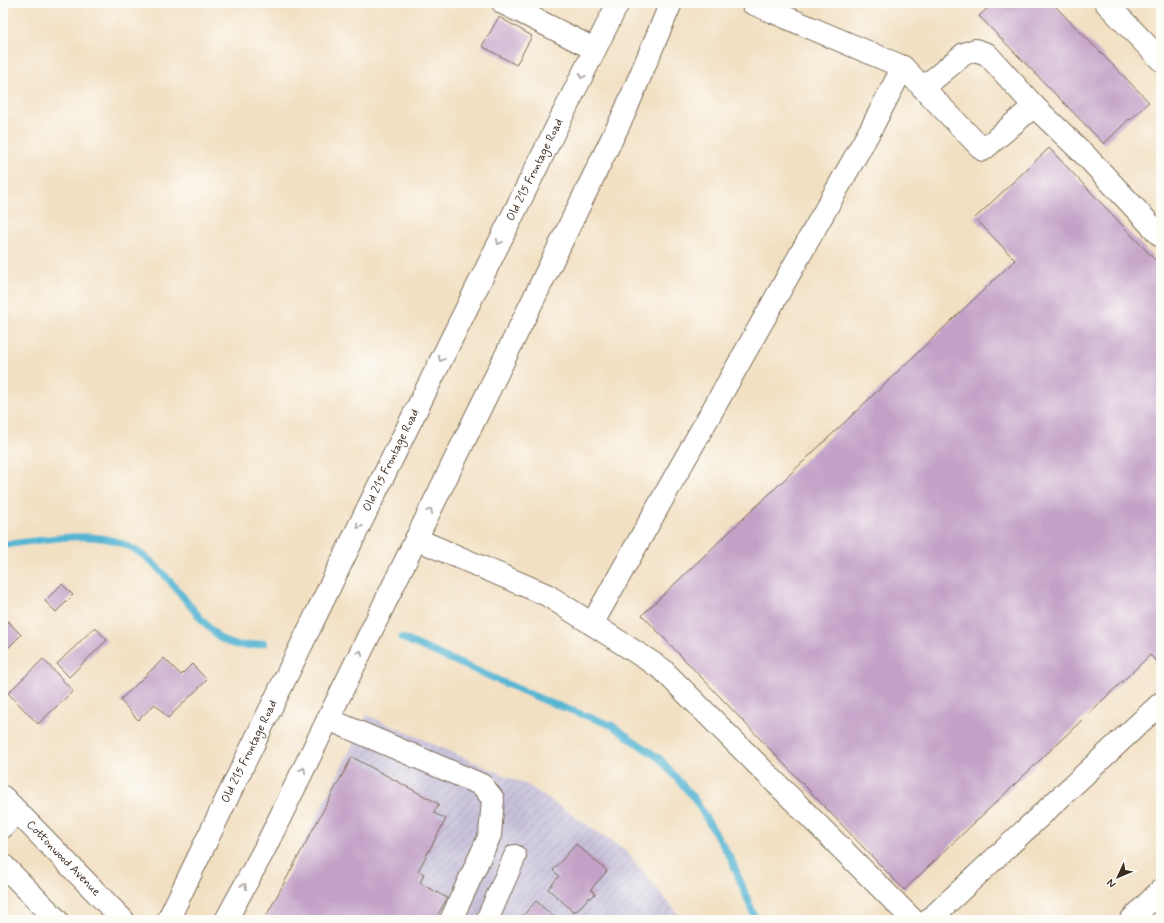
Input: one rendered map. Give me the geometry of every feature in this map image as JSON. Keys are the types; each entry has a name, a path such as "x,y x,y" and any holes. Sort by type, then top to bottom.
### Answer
{"main road":[{"path":"503,3 594,49"},
{"name":"Old 215 Frontage Road","path":"168,920 376,490 618,3"},
{"path":"226,920 264,850 624,114 671,3"},
{"path":"752,3 903,68 983,150 1034,106"},
{"path":"1106,3 1161,60"},
{"path":"923,88 964,54 975,50 987,54 1034,106 1086,156 1161,236"},
{"path":"592,624 868,134 903,68"},
{"path":"416,539 547,595 662,669 913,920"},
{"path":"929,920 1161,703"},
{"path":"328,719 482,785 493,799 490,834 451,920"},
{"name":"Cottonwood Avenue","path":"8,812 123,920"},
{"path":"487,920 515,856"},
{"path":"3,865 57,920"},
{"path":"1131,920 1161,890"}],"shaded area":[{"path":"367,715 529,786 626,851 683,920 266,920"}],"building":[{"path":"993,3 1052,3 1149,102 1130,120 1129,119 1104,144 979,16"},
{"path":"499,17 532,36 516,65 482,46"},
{"path":"1049,148 1161,266 1161,658 1157,662 1150,655 904,890 642,615 1015,260 975,218"},
{"path":"62,584 73,595 56,612 45,601"},
{"path":"8,621 21,635 3,653 3,626"},
{"path":"95,627 107,640 69,677 57,664"},
{"path":"164,658 181,675 192,664 207,680 168,718 155,704 138,720 120,700"},
{"path":"43,659 73,691 38,724 8,693"},
{"path":"352,757 439,804 434,813 446,819 418,871 424,874 420,883 447,898 435,920 264,920"},
{"path":"576,844 607,871 591,889 595,894 590,899 589,897 577,911 576,910 574,912 548,889 559,876 553,870"},
{"path":"536,901 557,920 519,920"}],"waterway":[{"path":"3,545 45,539 88,537 102,538 129,546 142,554 164,574 202,620 220,638 232,644 250,645 264,643"},
{"path":"402,638 546,701 611,725 660,759 694,798 731,859 756,920"}]}
